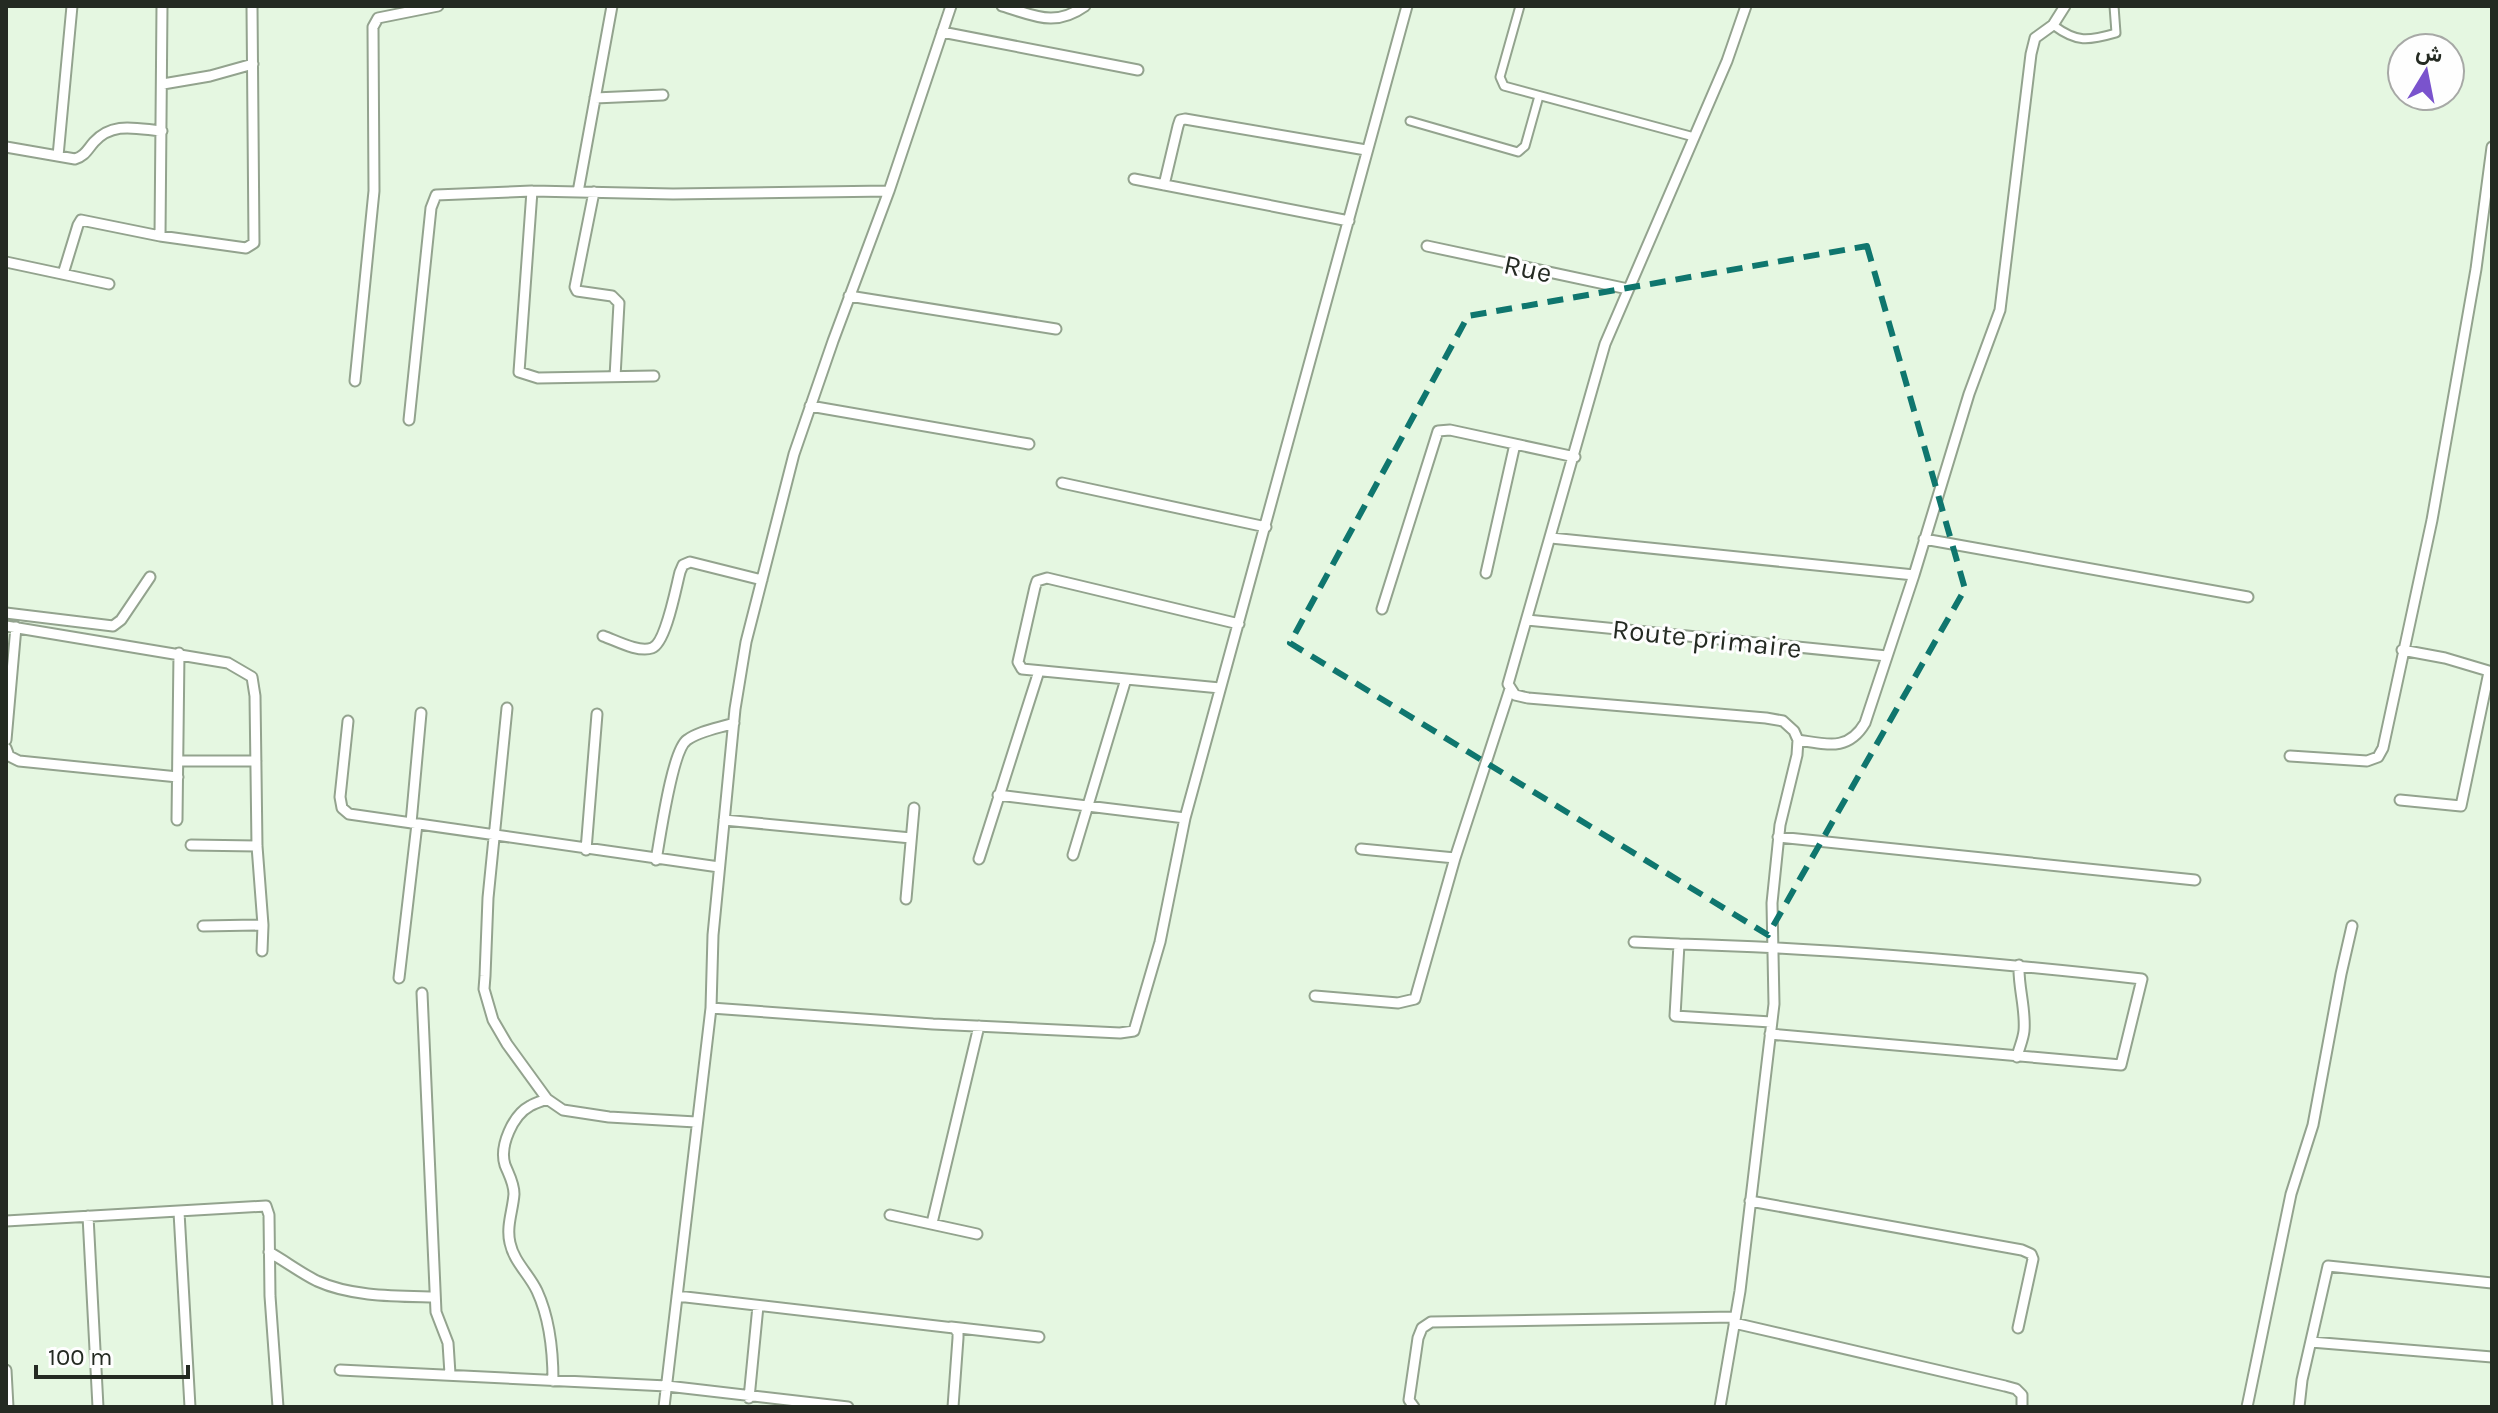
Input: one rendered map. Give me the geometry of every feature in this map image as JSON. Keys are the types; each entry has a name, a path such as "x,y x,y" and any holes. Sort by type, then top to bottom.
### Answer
{"street":[{"path":"58,156 72,6"},
{"path":"160,236 162,6"},
{"path":"63,274 81,220 160,236 246,248 254,243 252,6"},
{"path":"355,381 374,191 373,27 378,18 387,14 438,6"},
{"path":"578,192 612,6"},
{"path":"664,1407 711,1008 719,867 746,642 794,454 889,191 951,6"},
{"path":"1002,6 1049,20 1062,19 1085,6"},
{"path":"711,1008 1132,1033 1146,996 1160,942 1185,818 1407,6"},
{"path":"1520,6 1501,83 1510,89 1694,137"},
{"path":"1315,996 1398,1003 1415,999 1455,858 1510,689 1509,675 1575,457 1596,372 1628,289 1727,61 1746,6"},
{"path":"1798,740 1845,743 1856,737 1865,723 1969,394 2000,310 2035,38 2053,25 2065,6"},
{"path":"2053,25 2070,38 2096,39 2116,33 2114,6"},
{"path":"942,32 1138,70"},
{"path":"163,84 253,64"},
{"path":"595,98 663,95"},
{"path":"1410,121 1518,152 1525,146 1539,96"},
{"path":"1164,185 1178,126 1180,120 1185,119 1366,150"},
{"path":"6,147 79,158 105,133 120,127 162,131"},
{"path":"2290,756 2367,761 2378,757 2383,748 2402,650 2426,552 2452,409 2476,269 2492,147"},
{"path":"1134,179 1349,221"},
{"path":"409,420 432,200 436,195 532,191 673,194 889,191"},
{"path":"532,191 519,372 538,378 654,376"},
{"path":"594,192 575,287 585,294 612,296 619,303 615,377"},
{"name":"Rue","path":"1427,246 1628,289"},
{"path":"6,262 109,284"},
{"path":"849,296 1056,329"},
{"path":"810,406 1029,444"},
{"path":"1382,609 1438,431 1450,430 1575,457"},
{"path":"1486,573 1515,444"},
{"path":"1062,483 1266,527"},
{"path":"1551,538 1914,575"},
{"path":"1924,539 2248,597"},
{"path":"603,636 639,648 656,645 665,629 680,572 683,565 690,562 762,580"},
{"path":"6,613 113,626 121,620 150,577"},
{"path":"1220,688 1022,669 1018,662 1035,587 1041,579 1239,624"},
{"name":"Route primaire","path":"1527,620 1887,656"},
{"path":"6,740 11,626 228,663 252,677 262,951"},
{"path":"2400,800 2461,806 2490,672 2445,658 2402,650"},
{"path":"177,820 179,653"},
{"path":"979,859 1039,671"},
{"path":"1073,855 1126,679"},
{"path":"1510,689 1515,695 1528,698 1783,721 1794,731 1798,740 1778,837 1772,903 1774,1004 1720,1407"},
{"path":"507,708 485,960 487,1004 507,1044 547,1099 563,1110 696,1122"},
{"path":"399,978 421,713"},
{"path":"586,850 597,714"},
{"path":"348,721 340,797 342,808 349,814 719,867"},
{"path":"656,860 674,767 682,746 694,736 734,723"},
{"path":"6,748 9,756 19,761 178,777"},
{"path":"178,761 256,761"},
{"path":"998,795 1185,818"},
{"path":"906,899 914,808"},
{"path":"724,820 911,838"},
{"path":"1778,837 2195,880"},
{"path":"191,845 257,846"},
{"path":"1361,849 1455,858"},
{"path":"203,926 263,925"},
{"path":"2247,1407 2291,1194 2313,1125 2352,926"},
{"path":"1634,942 1772,946 2019,965 2142,979 2121,1065 1770,1034"},
{"path":"1679,944 1675,1016 1771,1022"},
{"path":"2017,1057 2024,1030 2018,986 2019,965"},
{"path":"422,993 436,1312 448,1343 450,1374"},
{"path":"932,1223 979,1026"},
{"path":"547,1099 528,1106 516,1121 505,1142 504,1162 514,1192 508,1232 510,1245 540,1302 553,1356 553,1381"},
{"path":"1750,1201 2031,1254 2033,1259 2018,1328"},
{"path":"6,1221 266,1206 278,1407"},
{"path":"179,1212 190,1407"},
{"path":"890,1215 977,1234"},
{"path":"88,1216 98,1407"},
{"path":"269,1252 316,1281 331,1286 396,1296 435,1297"},
{"path":"2299,1407 2302,1380 2328,1266 2492,1283"},
{"path":"677,1296 1039,1337"},
{"path":"749,1398 758,1306"},
{"path":"1414,1407 1409,1400 1418,1338 1422,1328 1431,1322 1734,1320 2016,1389 2022,1395 2022,1407"},
{"path":"944,1326 958,1333 953,1407"},
{"path":"2311,1342 2492,1357"},
{"path":"6,1370 8,1407"},
{"path":"340,1370 667,1386 749,1398 848,1407"}],"highlighted area":[{"path":"1867,246 1965,589 1768,935 1290,643 1468,316"}]}
